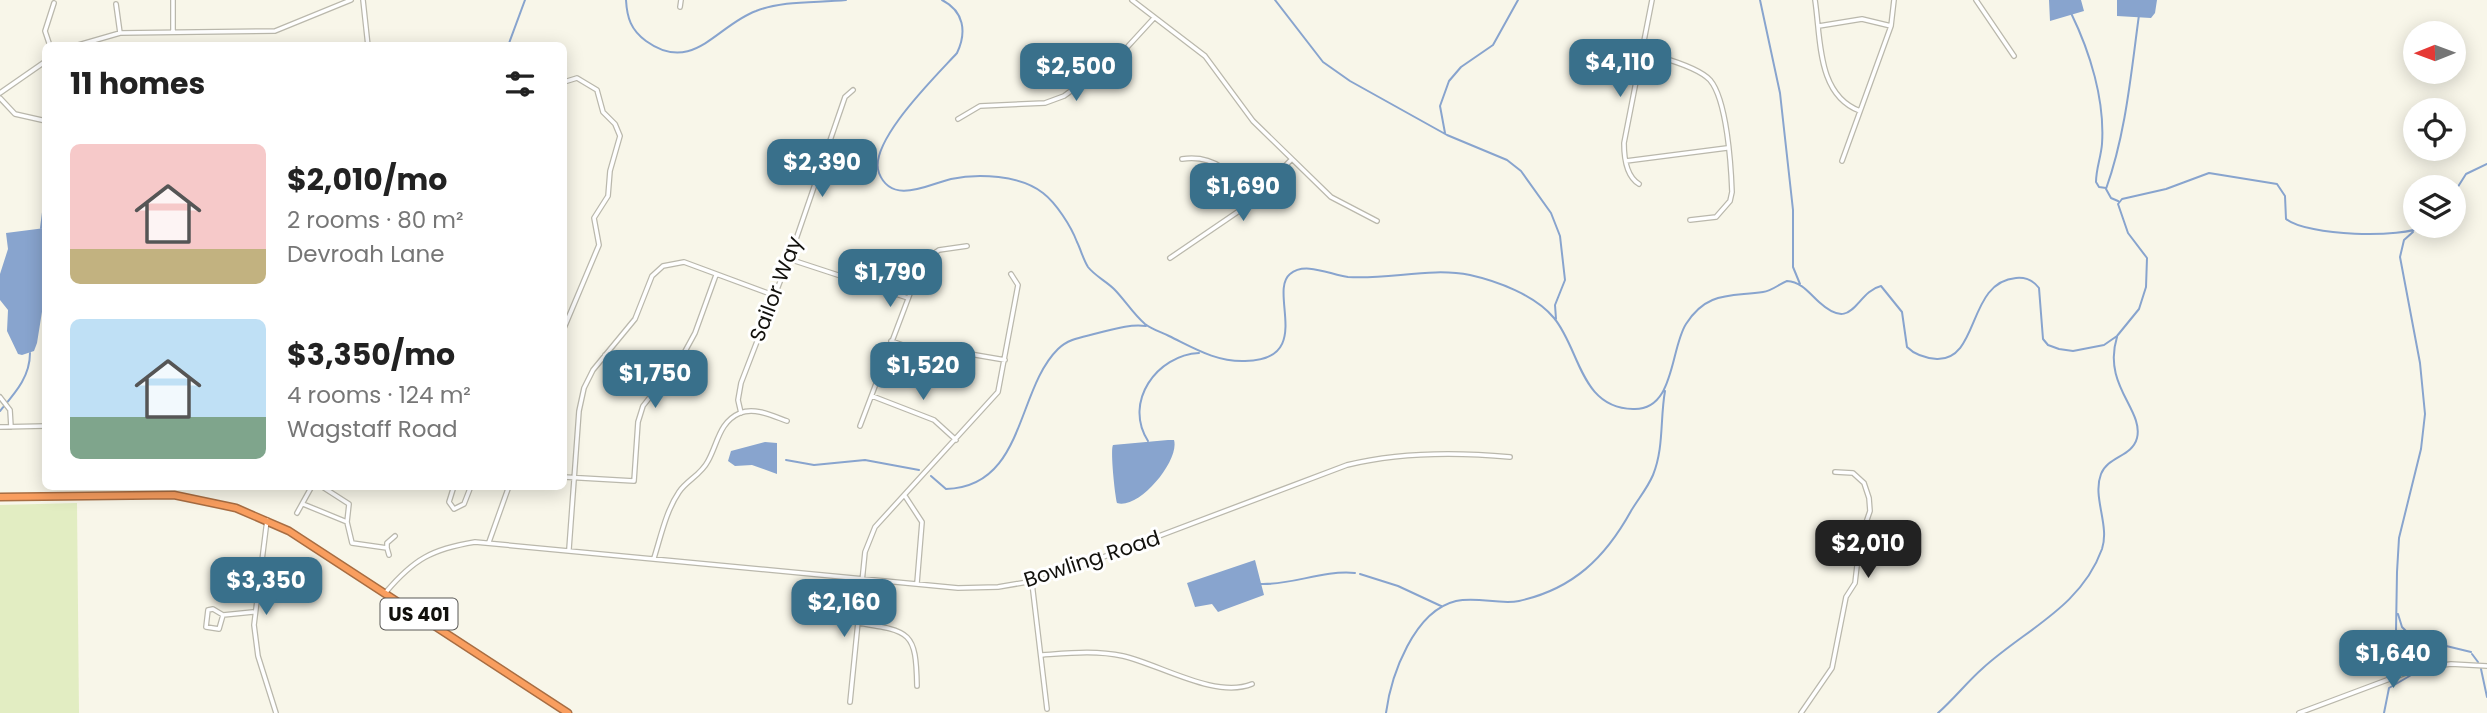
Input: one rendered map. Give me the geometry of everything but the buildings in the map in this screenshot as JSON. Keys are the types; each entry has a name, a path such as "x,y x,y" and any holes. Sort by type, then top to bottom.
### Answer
{"highway":[{"name":"US 401","path":"0,498 174,495 236,508 267,520 386,592 568,713"}],"street":[{"path":"173,0 173,32"},
{"path":"89,42 120,33 275,31 351,0"},
{"path":"363,0 368,42"},
{"path":"680,7 681,0"},
{"path":"1132,0 1205,56 1252,121 1331,197 1377,221"},
{"path":"1639,184 1632,180 1626,161 1625,137 1652,0"},
{"path":"1815,0 1832,92 1845,105 1860,111"},
{"path":"1843,161 1891,26 1894,0"},
{"path":"1976,0 2014,56"},
{"path":"49,42 45,31 54,3"},
{"path":"116,4 120,33"},
{"path":"958,119 980,106 1045,103 1064,96 1120,55 1154,18"},
{"path":"1819,26 1862,19 1891,26"},
{"path":"1602,44 1641,51 1697,71 1710,80 1721,106 1731,184 1730,201 1716,216 1690,220"},
{"path":"42,64 0,96 15,114 42,120"},
{"path":"567,81 577,78 597,90 603,112 615,124 620,136 610,171 608,196 594,218 599,245 567,321"},
{"name":"Sailor Way","path":"741,413 738,400 741,383 789,259 845,97 853,90"},
{"path":"1626,161 1727,148"},
{"path":"1182,159 1210,160 1227,169 1251,198"},
{"path":"1170,258 1239,211 1291,160"},
{"path":"789,163 817,174"},
{"path":"860,426 922,262 939,250 967,246"},
{"path":"789,259 908,298"},
{"path":"569,549 584,388 605,355 635,319 652,276 663,266 684,262 773,295"},
{"path":"567,477 634,481 638,422 651,394 683,355 695,333 716,274"},
{"path":"850,702 865,552 874,527 999,392 1018,285 1011,274"},
{"path":"891,341 926,353 964,353 1005,360"},
{"path":"605,355 651,394"},
{"path":"872,396 934,420 956,440"},
{"path":"0,397 10,410 11,426"},
{"path":"654,558 670,508 680,490 699,475 725,424 741,413 758,411 787,421"},
{"path":"0,427 42,426"},
{"name":"Bowling Road","path":"386,592 412,563 424,556 455,545 489,542 958,588 1032,583 1347,465 1377,457 1471,453 1510,457"},
{"path":"1801,713 1835,661 1846,597 1855,583 1860,540 1870,511 1864,483 1853,472 1835,472"},
{"path":"123,495 124,490"},
{"path":"297,513 310,490"},
{"path":"327,490 349,504 347,522 352,543 387,548"},
{"path":"453,490 449,502 454,509 464,504 469,490"},
{"path":"489,542 491,530 507,490"},
{"path":"905,496 922,522 917,584"},
{"path":"303,505 347,522"},
{"path":"267,520 253,612 258,656 276,713"},
{"path":"389,555 387,543 395,537"},
{"path":"1032,583 1047,709"},
{"path":"208,610 218,610 223,615 219,629 206,627 208,610"},
{"path":"223,615 253,612"},
{"path":"859,623 890,628 906,635 916,649 917,686"},
{"path":"1042,655 1085,652 1123,656 1188,680 1242,688 1252,684"},
{"path":"2299,713 2419,668 2451,664 2487,666"}],"green space":[{"path":"77,503 79,713 0,713 0,505"}],"water":[{"path":"2049,0 2081,0 2084,11 2050,21"},
{"path":"2117,0 2157,0 2155,13 2151,18 2117,16"},
{"path":"42,228 42,312 34,351 22,355 18,354 7,331 8,310 0,300 0,274 8,249 6,233"},
{"path":"1174,440 1171,459 1156,482 1136,499 1117,503 1112,464 1113,445"},
{"path":"765,442 777,443 777,474 752,465 735,466 728,461 731,451"},
{"path":"1255,560 1264,595 1218,612 1212,604 1195,607 1187,583"}],"waterway":[{"path":"509,42 525,0"},
{"path":"626,0 631,23 641,37 663,50 678,53 704,44 742,18 767,7 846,0"},
{"path":"942,0 955,10 962,23 960,45 957,53 906,110 883,145 878,160 879,173 885,183 902,191 951,179 986,176 1011,179 1034,187 1048,197 1063,215 1088,267 1114,289 1145,324 1215,357 1234,361 1266,358 1278,350 1284,338 1286,324 1285,283 1296,270 1318,270 1348,277 1455,273 1503,285 1537,302 1563,331 1583,375 1592,388 1602,399 1615,406 1633,409 1647,407 1657,400 1664,390 1681,335 1686,324 1702,306 1720,298 1766,291 1787,281 1801,286 1831,311 1840,314 1847,313 1872,290 1881,286 1902,312 1907,347 1920,356 1937,359 1951,356 1961,347 1989,292 2000,283 2016,278 2026,279 2039,288 2043,339 2048,345 2073,351 2104,345 2117,336 2139,309 2146,287 2147,258 2128,233 2118,204 2122,199 2166,189 2209,173 2277,184 2285,196 2286,219 2297,225 2355,234 2403,232"},
{"path":"1275,0 1323,62 1350,81 1447,135 1507,160 1521,171 1551,213 1560,236 1565,280 1555,305 1556,319"},
{"path":"1445,133 1440,106 1449,81 1461,67 1493,45 1518,0"},
{"path":"1760,0 1780,93 1793,210 1793,267 1800,284"},
{"path":"2071,13 2090,60 2099,93 2102,144 2096,182 2099,187 2106,188"},
{"path":"2118,201 2111,198 2106,189 2123,125 2139,15"},
{"path":"2465,175 2487,164"},
{"path":"41,228 42,220"},
{"path":"2406,238 2400,257 2420,363 2425,414 2421,449 2399,538 2397,572 2396,631 2408,652 2412,666"},
{"path":"931,476 946,489 972,484 991,472 1005,455 1016,434 1044,367 1062,345 1077,338 1116,328 1146,326"},
{"path":"1938,713 1983,668 2051,616 2081,587 2093,569 2104,540 2098,492 2101,474 2109,463 2130,449 2137,438 2135,417 2115,369 2117,337"},
{"path":"0,411 24,377 30,353"},
{"path":"1148,441 1141,426 1140,411 1148,383 1170,362 1199,353"},
{"path":"1386,713 1393,681 1407,646 1428,617 1441,607 1472,599 1511,602 1538,596 1571,580 1598,557 1621,528 1653,475 1660,444 1665,391"},
{"path":"786,460 814,465 865,460 919,470"},
{"path":"1261,584 1355,573"},
{"path":"1360,574 1398,586 1441,606"},
{"path":"2398,614 2402,627 2409,634 2424,635 2438,644 2471,652"},
{"path":"2472,654 2478,662"},
{"path":"2481,669 2487,697"},
{"path":"2384,713 2389,688 2413,674"}]}
